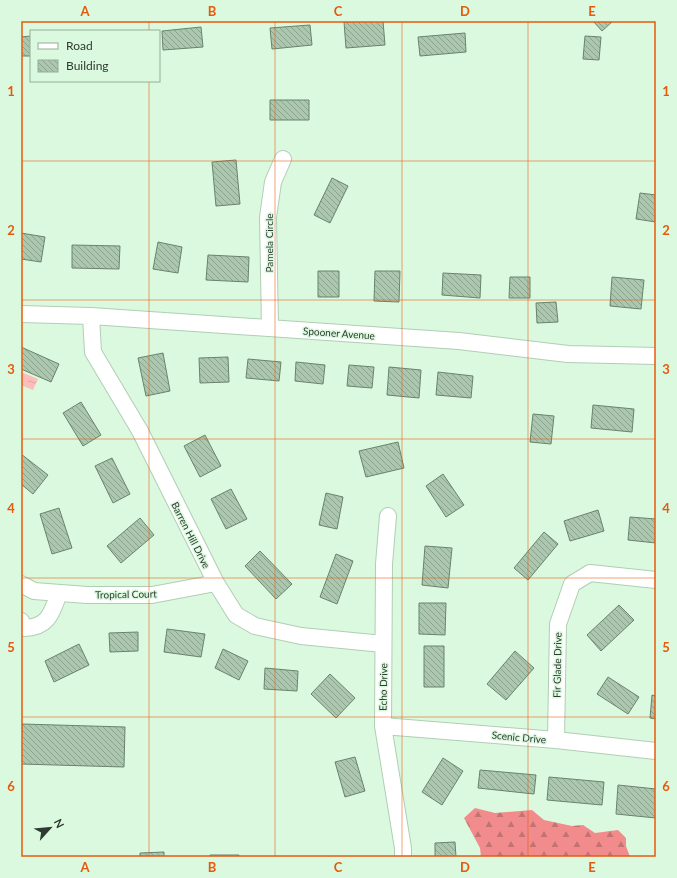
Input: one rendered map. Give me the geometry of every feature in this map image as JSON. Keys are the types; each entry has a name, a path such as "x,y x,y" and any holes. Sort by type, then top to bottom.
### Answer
{"street":[{"name":"Pamela Circle","path":"270,328 268,217 273,182 283,159"},
{"name":"Spooner Avenue","path":"21,314 91,316 459,341 568,354 656,356"},
{"name":"Barren Hill Drive","path":"91,316 93,352 140,431 216,583 236,615 255,626 301,636 384,644"},
{"name":"Echo Drive","path":"388,516 384,564 383,726 403,848 403,857"},
{"name":"Fir Glade Drive","path":"556,740 558,624 572,584 590,573 656,580"},
{"name":"Tropical Court","path":"23,589 60,593 152,595 216,583"},
{"path":"21,621 25,628 36,628 48,620 60,593"},
{"name":"Scenic Drive","path":"383,726 556,740 656,751"}],"green space":[{"path":"475,808 495,813 532,810 544,820 572,826 583,825 595,833 618,830 626,838 626,846 630,857 481,857 480,848 464,818"}],"water":[{"path":"21,372 38,379 33,390 21,385"}],"building":[{"path":"383,21 385,45 346,48 344,22"},
{"path":"593,21 613,21 602,31"},
{"path":"310,25 312,45 272,49 270,28"},
{"path":"201,27 203,47 163,50 162,31"},
{"path":"465,33 466,52 420,56 418,37"},
{"path":"30,36 30,56 21,56 21,37"},
{"path":"585,36 601,37 599,60 583,59"},
{"path":"270,100 309,100 309,120 270,120"},
{"path":"236,160 240,204 216,206 212,162"},
{"path":"332,178 348,186 330,223 314,215"},
{"path":"640,193 656,195 656,222 636,219"},
{"path":"21,233 45,237 41,262 21,259"},
{"path":"158,242 182,247 178,273 153,269"},
{"path":"72,245 120,246 119,269 72,268"},
{"path":"208,255 249,257 248,282 206,280"},
{"path":"318,271 339,271 339,297 318,297"},
{"path":"375,271 400,271 399,302 374,301"},
{"path":"443,273 481,275 480,298 442,295"},
{"path":"510,277 530,277 530,298 509,298"},
{"path":"612,277 644,280 641,309 610,306"},
{"path":"556,302 558,322 537,323 536,303"},
{"path":"21,347 59,364 51,382 21,369"},
{"path":"163,353 170,391 146,396 138,358"},
{"path":"228,357 229,382 200,383 199,358"},
{"path":"248,359 281,362 279,381 246,378"},
{"path":"296,362 325,365 323,384 295,381"},
{"path":"349,365 374,367 372,388 347,386"},
{"path":"389,367 421,370 419,398 387,395"},
{"path":"438,372 473,376 471,398 436,395"},
{"path":"81,402 101,435 83,446 63,413"},
{"path":"593,405 634,409 632,432 591,428"},
{"path":"533,414 554,416 551,444 530,442"},
{"path":"205,435 221,466 200,477 184,446"},
{"path":"398,442 404,468 366,477 359,451"},
{"path":"21,454 48,475 33,494 21,484"},
{"path":"112,458 130,494 113,503 95,466"},
{"path":"443,474 464,505 446,517 426,486"},
{"path":"231,489 247,519 226,529 211,499"},
{"path":"326,493 343,497 337,529 319,525"},
{"path":"59,508 72,548 52,554 40,514"},
{"path":"598,510 604,531 570,541 564,521"},
{"path":"630,517 656,519 656,543 628,540"},
{"path":"140,518 154,535 121,563 107,546"},
{"path":"544,532 558,544 528,580 514,568"},
{"path":"425,546 452,548 448,588 422,585"},
{"path":"260,551 292,584 276,599 245,566"},
{"path":"336,554 353,561 337,604 320,597"},
{"path":"419,603 446,603 445,635 419,634"},
{"path":"619,605 634,620 601,651 587,635"},
{"path":"167,629 205,634 201,657 164,652"},
{"path":"138,632 138,651 110,652 109,633"},
{"path":"79,644 89,665 54,682 45,661"},
{"path":"424,646 444,646 444,687 424,687"},
{"path":"223,649 248,661 239,680 215,668"},
{"path":"515,651 534,668 506,700 487,684"},
{"path":"265,668 298,671 297,691 264,689"},
{"path":"330,674 355,698 336,718 311,694"},
{"path":"608,677 639,697 628,714 597,694"},
{"path":"652,695 656,696 656,719 650,718"},
{"path":"22,724 125,727 124,767 21,764"},
{"path":"355,757 365,791 345,797 335,762"},
{"path":"443,758 463,771 442,805 422,792"},
{"path":"480,770 536,775 534,794 478,788"},
{"path":"549,777 604,782 602,805 547,800"},
{"path":"618,785 656,789 656,818 616,814"},
{"path":"455,842 456,857 435,857 435,843"},
{"path":"164,852 164,857 140,857 140,853"},
{"path":"210,855 239,855 239,857 210,857"}]}
